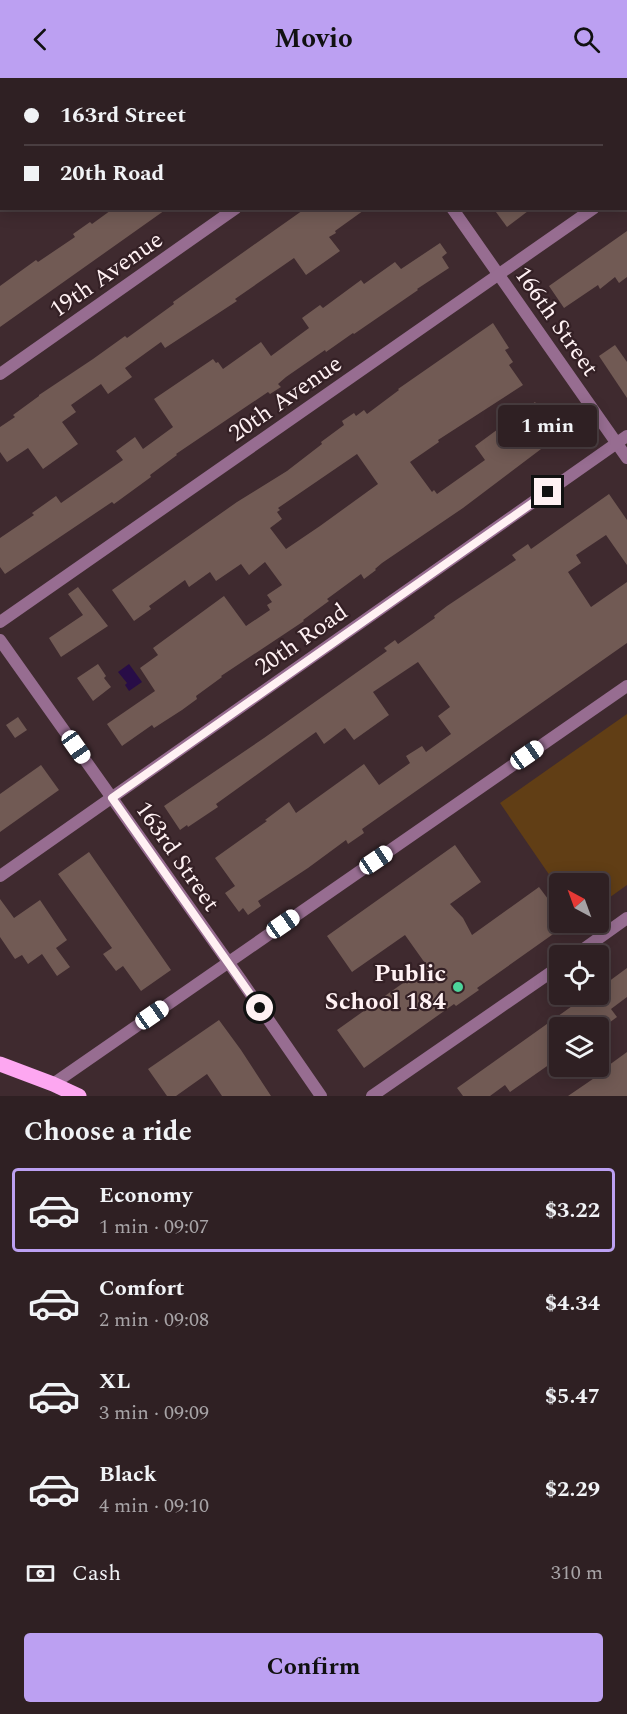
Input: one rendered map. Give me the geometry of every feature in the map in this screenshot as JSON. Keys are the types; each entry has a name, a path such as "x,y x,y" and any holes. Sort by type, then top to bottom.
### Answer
{"main road":[{"path":"0,1064 79,1096"}],"street":[{"name":"19th Avenue","path":"0,374 233,210"},
{"name":"166th Street","path":"453,210 622,440 627,458"},
{"name":"20th Avenue","path":"0,622 591,210"},
{"name":"20th Road","path":"0,876 622,440"},
{"name":"163rd Street","path":"0,640 321,1096"},
{"path":"53,1084 627,686"},
{"path":"589,945 627,918"},
{"path":"372,1096 549,974"}],"shaded area":[{"path":"129,664 142,682 129,691 125,685 127,683 118,672"},
{"path":"627,714 627,885 609,898 609,873 549,874 500,803"}],"building":[{"path":"111,210 165,210 0,327 0,286 36,260 38,262 75,237 73,234 90,222 92,224"},
{"path":"303,210 364,210 329,237 340,251 306,275 294,258 235,299 237,301 165,348 161,342 125,368 132,377 108,394 101,384 71,405 76,412 62,422 78,444 43,469 28,448 7,462 0,452 0,427 39,395 125,336 127,338 174,304 173,302"},
{"path":"494,210 529,210 507,227"},
{"path":"627,231 627,277 619,283 615,277 600,289 598,285 564,308 549,286"},
{"path":"440,243 447,253 442,257 449,268 354,334 326,352 325,350 286,377 278,384 281,387 270,394 268,392 176,454 150,475 151,477 114,504 112,502 5,574 0,567 0,538 34,515 32,513 56,496 61,503 123,460 116,451 135,437 143,449 173,427 154,399 213,359 223,369 261,342 271,356 309,328 302,318 320,305 323,308 361,280 364,284 395,262 401,269"},
{"path":"493,323 509,348 505,350 513,362 509,365 523,385 438,440 439,442 410,462 432,492 434,490 437,494 485,460 475,446 535,402 542,412 548,407 567,435 551,446 549,443 463,508 382,563 364,579 361,574 327,599 329,601 304,621 221,676 182,710 154,728 152,725 122,746 107,724 155,691 140,668 158,655 153,648 224,596 246,626 270,610 267,605 272,602 267,595 282,585 265,562 249,575 241,564 216,581 210,572 189,587 185,580 149,606 151,609 134,621 112,590 237,502 287,471 344,425 342,421 364,410 367,414 398,389","holes":["357,454 378,484 286,549 270,528 282,519 277,512 280,510 278,508"]},
{"path":"615,345 627,362 627,398 599,356"},
{"path":"609,494 627,520 627,565 606,535 576,555 581,563 568,572 591,607 627,582 627,643 362,829 364,833 348,844 346,840 258,901 261,906 248,915 243,908 239,912 225,893 235,886 215,858 267,821 265,820 289,802 296,813 364,764 379,785 410,763 406,756 422,746 426,752 451,734 438,716 450,707 418,662 373,692 389,715 354,740 345,728 324,744 316,732 216,804 218,807 180,830 164,806 387,651 384,648 395,640 398,644 435,618 434,616 447,606 516,560 512,555 528,544 531,549"},
{"path":"78,587 108,626 61,657 49,638 83,615 68,594"},
{"path":"98,664 111,687 93,701 77,678"},
{"path":"18,717 27,730 15,738 6,725"},
{"path":"41,765 59,790 0,832 0,794"},
{"path":"455,845 481,882 450,904 463,918 472,935 539,887 549,900 549,933 555,933 477,988 479,990 456,1006 454,1004 364,1068 337,1030 427,966 405,935 352,972 327,936"},
{"path":"89,852 171,970 141,991 123,966 116,971 103,954 112,948 58,874"},
{"path":"0,899 14,918 40,900 67,940 56,948 70,967 57,976 42,954 28,964 22,955 15,959 0,937"},
{"path":"627,968 627,997 611,1009 617,1017 609,1023 609,1017 557,1017 574,1005 609,1005 609,981"},
{"path":"219,1020 271,1096 222,1096 207,1074 176,1096 167,1096 148,1069"},
{"path":"549,1022 549,1028 547,1028 549,1031 549,1065 510,1092 505,1085 490,1096 463,1096 457,1088"},
{"path":"627,1052 627,1096 568,1096 596,1077 609,1077 609,1065"}],"place":[{"name":"Public School 184","path":"458,987"}],"route":[{"path":"260,1008 112,798 548,492"}]}
